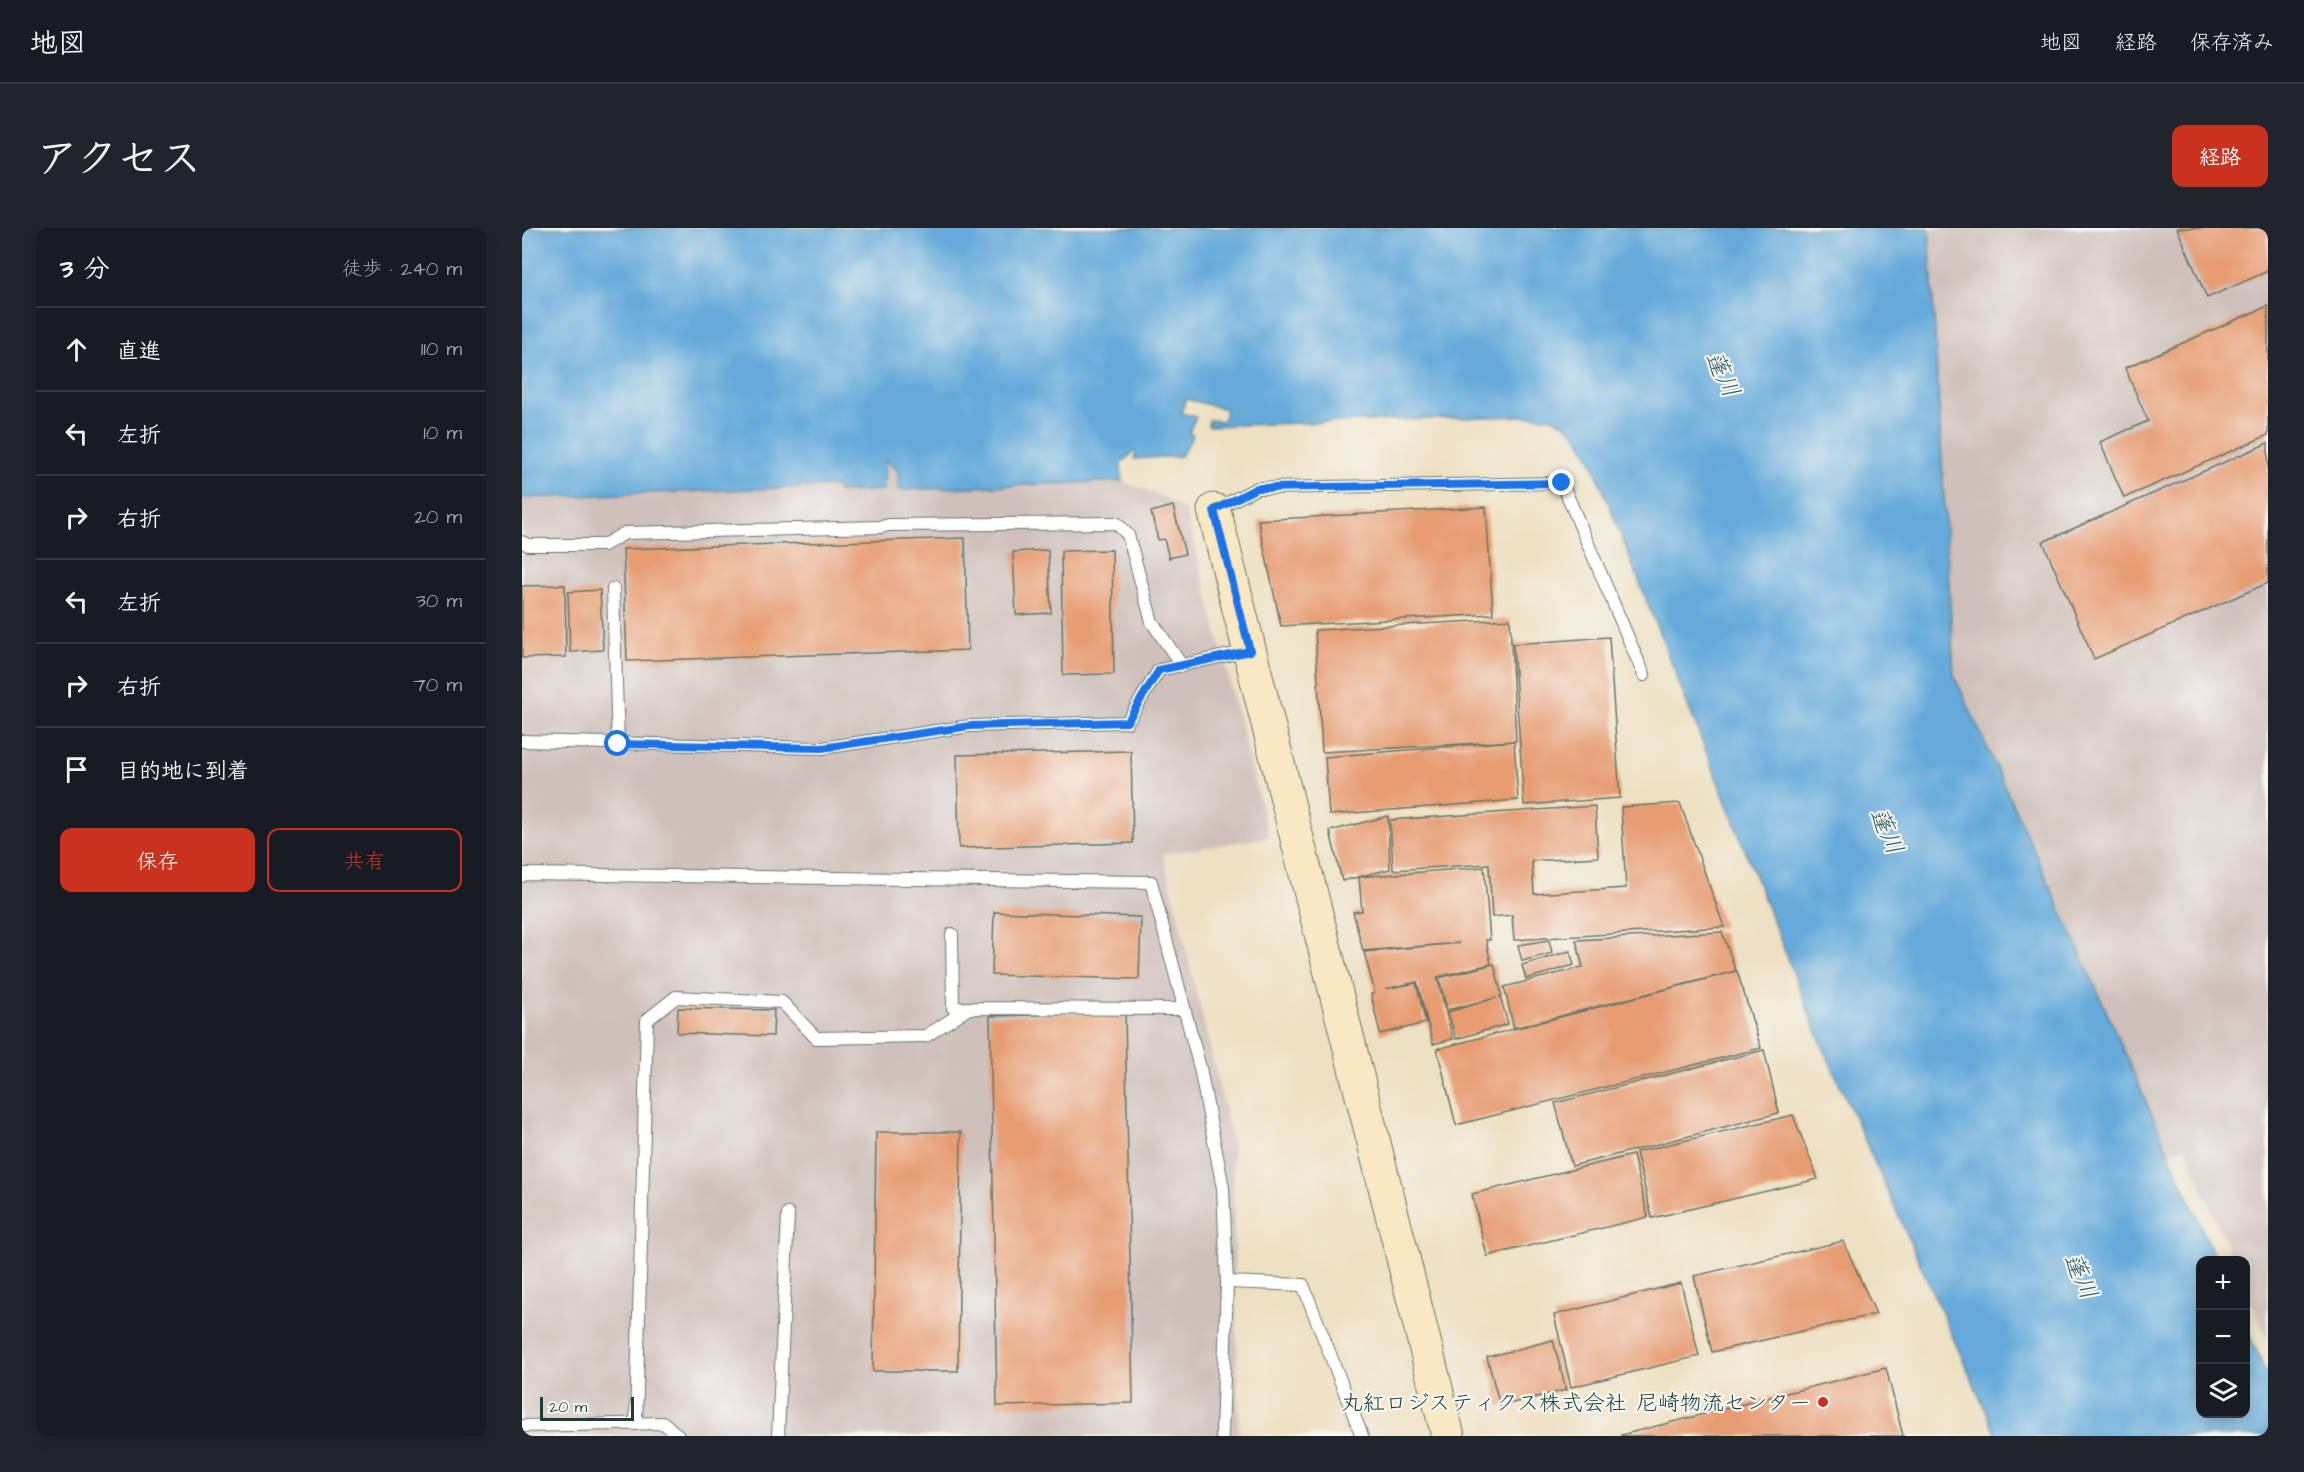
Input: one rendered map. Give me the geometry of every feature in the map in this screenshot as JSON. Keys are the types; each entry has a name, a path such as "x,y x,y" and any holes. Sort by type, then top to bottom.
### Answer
{"street":[{"path":"1214,510 1448,1436"}],"lane":[{"path":"1214,510 1257,488 1562,483 1644,675"},
{"path":"522,542 528,545 604,545 625,533 889,525 1116,523 1128,535 1152,622 1182,666"},
{"path":"614,589 618,744"},
{"path":"522,741 822,748 970,726 1127,722 1159,670 1250,651"},
{"path":"522,876 523,874 1151,882 1200,1068 1223,1188 1227,1282 1222,1436"},
{"path":"952,934 953,1008 1184,1009"},
{"path":"636,1424 647,1020 676,996 782,1002 816,1038 926,1036 969,1008"},
{"path":"778,1436 788,1214"},
{"path":"1227,1282 1303,1285 1362,1436"},
{"path":"522,1426 664,1423 678,1436"}],"shaded area":[{"path":"1929,228 2268,228 2268,1342 2250,1299 2250,1256 2231,1256 2185,1147 2170,1156 1954,675"},
{"path":"884,459 898,471 898,490 1122,481 1163,497 1186,511 1269,837 1163,854 1232,1140 1239,1436 522,1436 522,498 835,486 884,490"}],"water":[{"name":"蓬川","path":"522,228 1929,228 1954,675 2090,974 2214,1256 2196,1256 2196,1418 2250,1418 2250,1336 2268,1378 2268,1436 1997,1436 1819,1038 1594,467 1579,439 1568,427 1555,419 1521,416 1208,426 1209,420 1222,421 1226,409 1186,399 1181,413 1196,417 1189,432 1193,435 1181,456 1134,459 1136,454 1134,451 1121,464 1122,481 898,490 898,471 885,460 884,490 838,492 835,486 522,498"}],"building":[{"path":"2177,228 2268,228 2268,271 2207,298"},
{"path":"2268,306 2268,435 2124,498 2100,442 2148,421 2125,368"},
{"path":"2268,443 2268,583 2094,659 2043,542"},
{"path":"1173,506 1185,554 1169,558 1164,539 1158,540 1151,512"},
{"path":"1486,507 1493,614 1281,626 1258,520"},
{"path":"965,538 968,650 627,661 623,549"},
{"path":"1048,550 1051,613 1016,615 1013,552"},
{"path":"1112,550 1114,674 1063,675 1061,551"},
{"path":"565,585 566,657 522,658 522,586"},
{"path":"600,590 603,650 570,652 568,592"},
{"path":"1510,619 1516,741 1322,752 1315,630"},
{"path":"1609,637 1620,798 1524,805 1513,644"},
{"path":"1514,741 1518,800 1329,815 1325,757"},
{"path":"1131,751 1133,843 959,848 957,755"},
{"path":"1680,803 1724,927 1514,940 1512,915 1492,917 1489,864 1393,870 1390,820 1595,806 1598,857 1532,861 1534,894 1626,888 1621,807"},
{"path":"1388,816 1390,869 1342,881 1330,831"},
{"path":"1484,867 1490,940 1486,940 1491,964 1437,977 1453,1039 1433,1044 1417,982 1386,989 1416,983 1426,1023 1380,1034 1371,994 1375,993 1364,952 1459,943 1363,951 1353,912 1362,911 1359,877"},
{"path":"994,912 1141,917 1139,979 992,975"},
{"path":"1722,932 1736,971 1514,1028 1504,987 1583,967 1576,940"},
{"path":"1549,940 1552,953 1522,961 1518,945"},
{"path":"1570,951 1574,965 1526,979 1522,965"},
{"path":"1494,964 1508,1024 1456,1039 1448,1012 1496,998 1447,1010 1439,978"},
{"path":"1737,971 1761,1048 1456,1125 1437,1049"},
{"path":"678,1008 774,1010 773,1036 677,1033"},
{"path":"1125,1013 1133,1403 997,1406 990,1016"},
{"path":"1764,1050 1779,1113 1572,1166 1555,1103"},
{"path":"1793,1115 1818,1179 1652,1218 1636,1152"},
{"path":"876,1132 961,1132 958,1371 873,1371"},
{"path":"1633,1155 1648,1217 1487,1256 1472,1194"},
{"path":"1843,1241 1876,1314 1712,1352 1694,1276"},
{"path":"1681,1283 1699,1356 1571,1387 1554,1315"},
{"path":"1553,1340 1566,1390 1500,1406 1487,1357"},
{"name":"丸紅ロジスティクス株式会社 尼崎物流センター","path":"1886,1368 1903,1436 1621,1436 1621,1435"}],"place":[{"name":"丸紅ロジスティクス株式会社 尼崎物流センター","path":"1823,1402"}],"route":[{"path":"618,744 822,748 970,726 1127,722 1159,670 1250,651 1214,510 1257,488 1562,483"}]}
